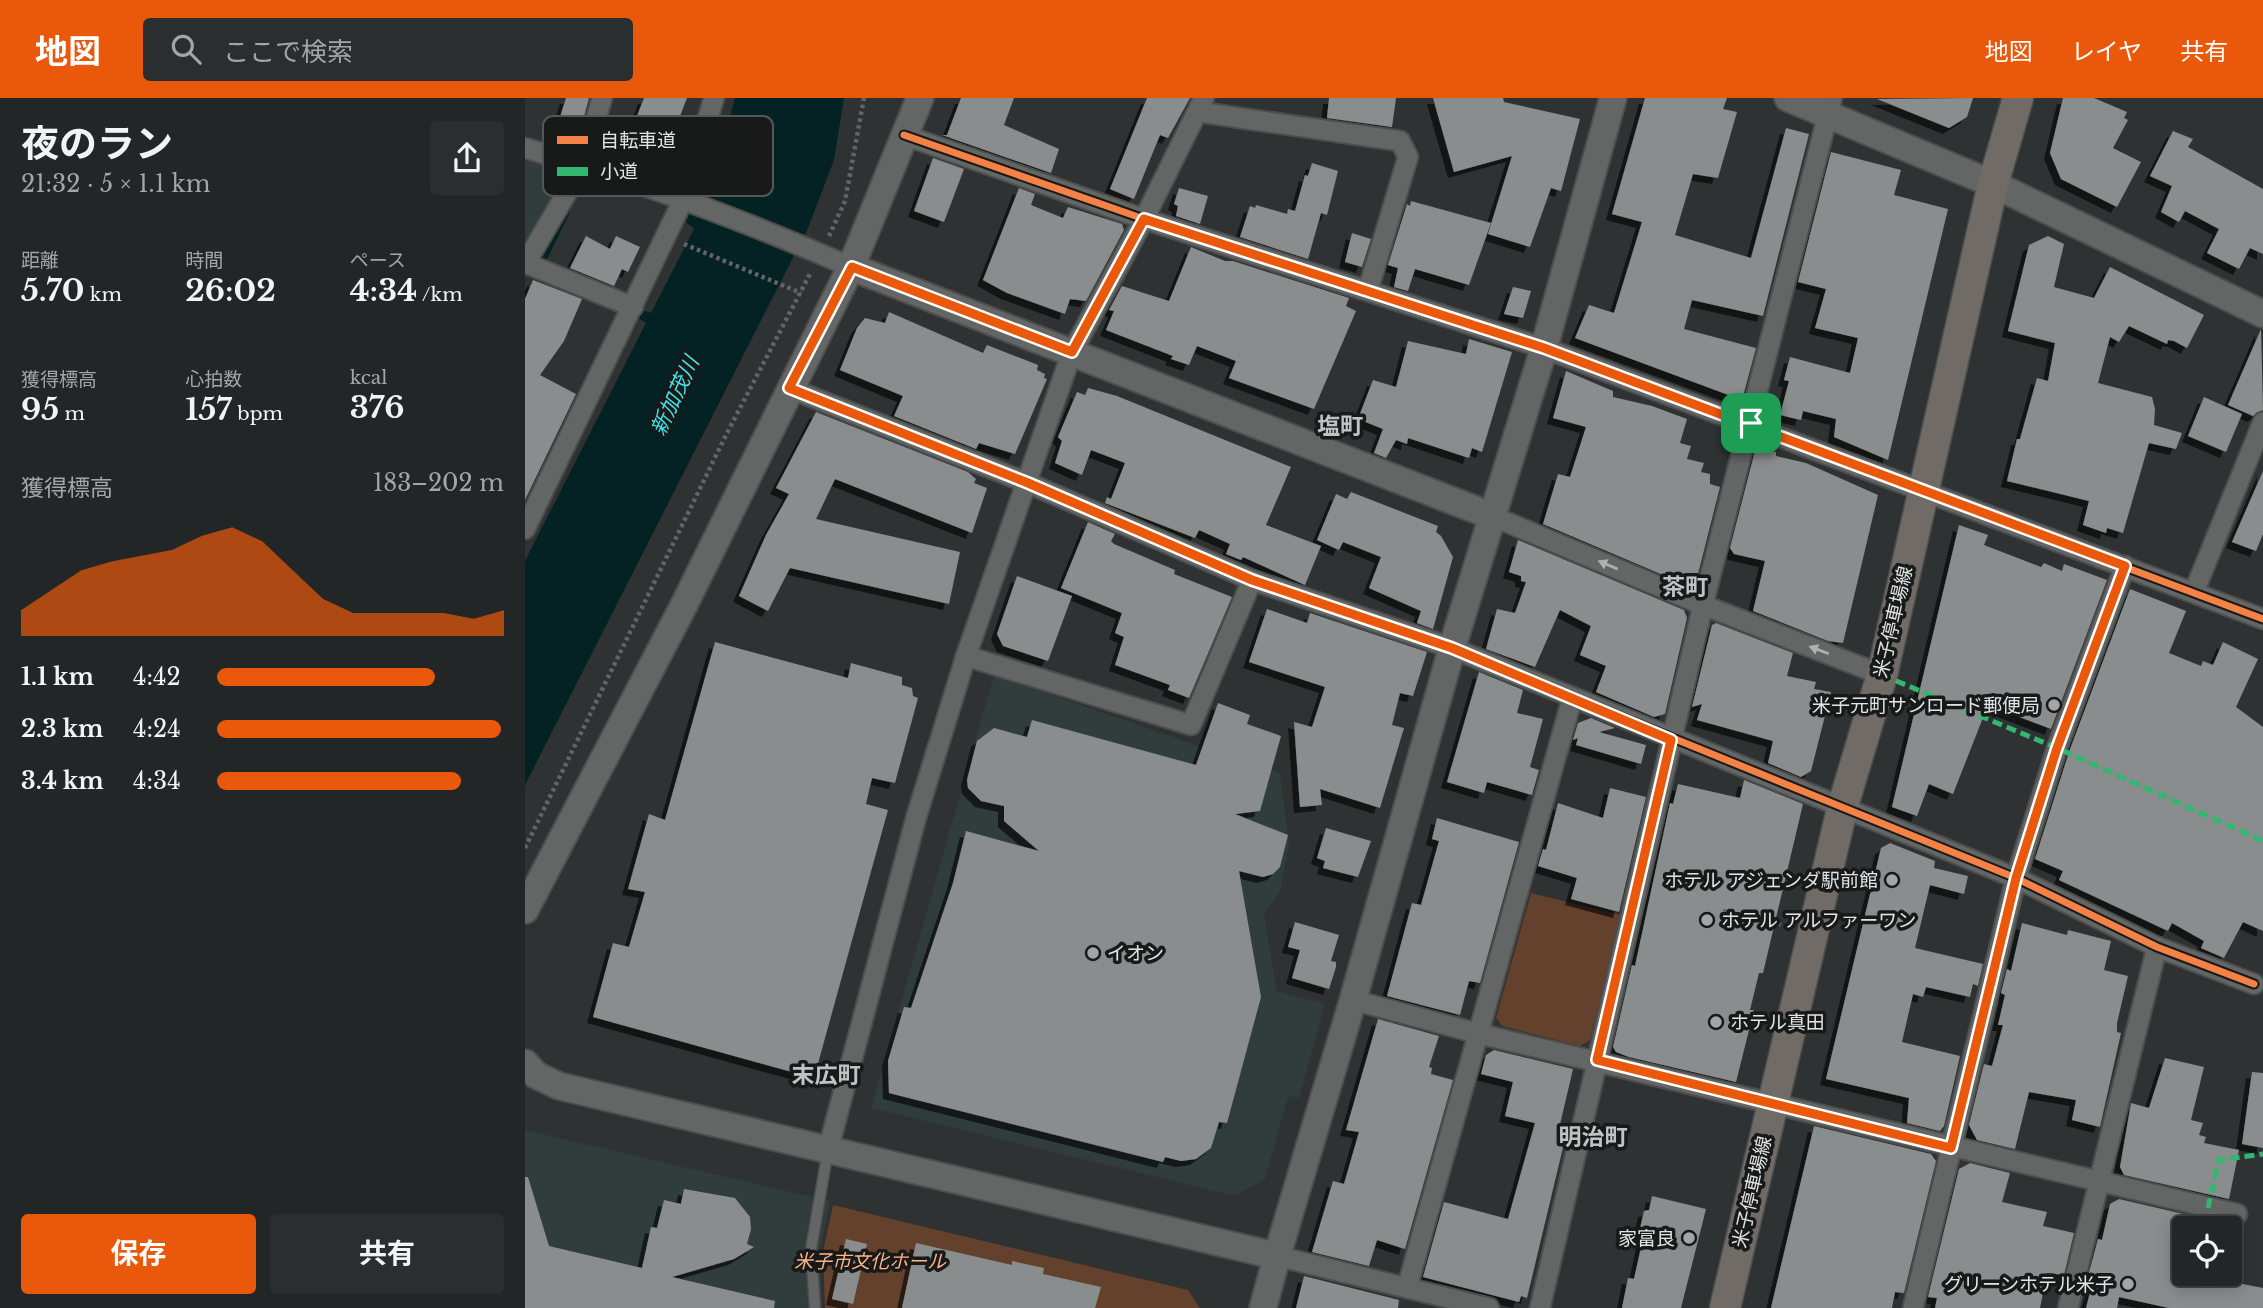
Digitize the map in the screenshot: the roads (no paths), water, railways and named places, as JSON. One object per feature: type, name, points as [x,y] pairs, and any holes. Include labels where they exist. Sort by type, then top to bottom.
[{"type":"main road","name":"米子停車場線","points":[[1725,1308],[1842,808],[1882,675],[1993,184],[2018,98]]},
{"type":"street","points":[[598,116],[603,98]]},
{"type":"street","points":[[708,116],[713,98]]},
{"type":"street","points":[[525,910],[684,605],[789,388],[852,267],[920,98]]},
{"type":"street","points":[[1263,1308],[1452,648],[1544,348],[1613,98]]},
{"type":"street","points":[[1789,98],[1829,106],[2263,313]]},
{"type":"street","points":[[828,1150],[916,818],[967,656],[1072,352],[1144,219],[1201,105],[1400,141],[1408,157],[1368,289]]},
{"type":"street","points":[[1540,1308],[1703,605],[1829,106]]},
{"type":"street","points":[[904,135],[1144,219],[1368,289],[1544,348],[1751,423],[2263,619]]},
{"type":"street","points":[[525,148],[543,153]]},
{"type":"street","points":[[565,196],[525,263],[633,307]]},
{"type":"street","points":[[672,196],[1492,516],[1703,605],[1882,675]]},
{"type":"street","points":[[525,528],[684,196]]},
{"type":"street","points":[[789,388],[1028,483],[1252,580],[1452,648],[1671,740],[2016,878],[2157,947],[2254,984]]},
{"type":"street","points":[[2194,592],[2263,422]]},
{"type":"street","points":[[1913,1308],[2016,878],[2057,748],[2125,566]]},
{"type":"street","points":[[967,656],[1191,725],[1252,580]]},
{"type":"street","points":[[1407,1288],[1572,699]]},
{"type":"street","points":[[2068,1308],[2157,947]]},
{"type":"street","points":[[1353,1000],[1480,1034],[2237,1214]]},
{"type":"street","points":[[525,1063],[536,1074],[559,1086],[1489,1308]]},
{"type":"lane","points":[[814,1308],[811,1249],[828,1150]]},
{"type":"water","name":"新加茂川","points":[[735,98],[844,98],[834,160],[808,228],[525,785],[525,561],[646,323],[638,318],[643,310],[651,313],[694,229],[686,222],[695,196],[773,196],[773,116],[730,116]]},
{"type":"waterway","points":[[541,264],[566,212]]},
{"type":"place","name":"米子元町サンロード郵便局","points":[[2054,705]]},
{"type":"place","name":"ホテル アジェンダ駅前館","points":[[1892,880]]},
{"type":"place","name":"ホテル アルファーワン","points":[[1707,920]]},
{"type":"place","name":"イオン","points":[[1093,953]]},
{"type":"place","name":"ホテル真田","points":[[1716,1022]]},
{"type":"place","name":"家富良","points":[[1689,1238]]},
{"type":"place","name":"グリーンホテル米子","points":[[2128,1284]]},
{"type":"district","name":"塩町","points":[[1340,426]]},
{"type":"district","name":"茶町","points":[[1685,587]]},
{"type":"district","name":"末広町","points":[[826,1075]]},
{"type":"district","name":"明治町","points":[[1593,1137]]},
{"type":"park label","name":"米子市文化ホール","points":[[870,1261]]}]
